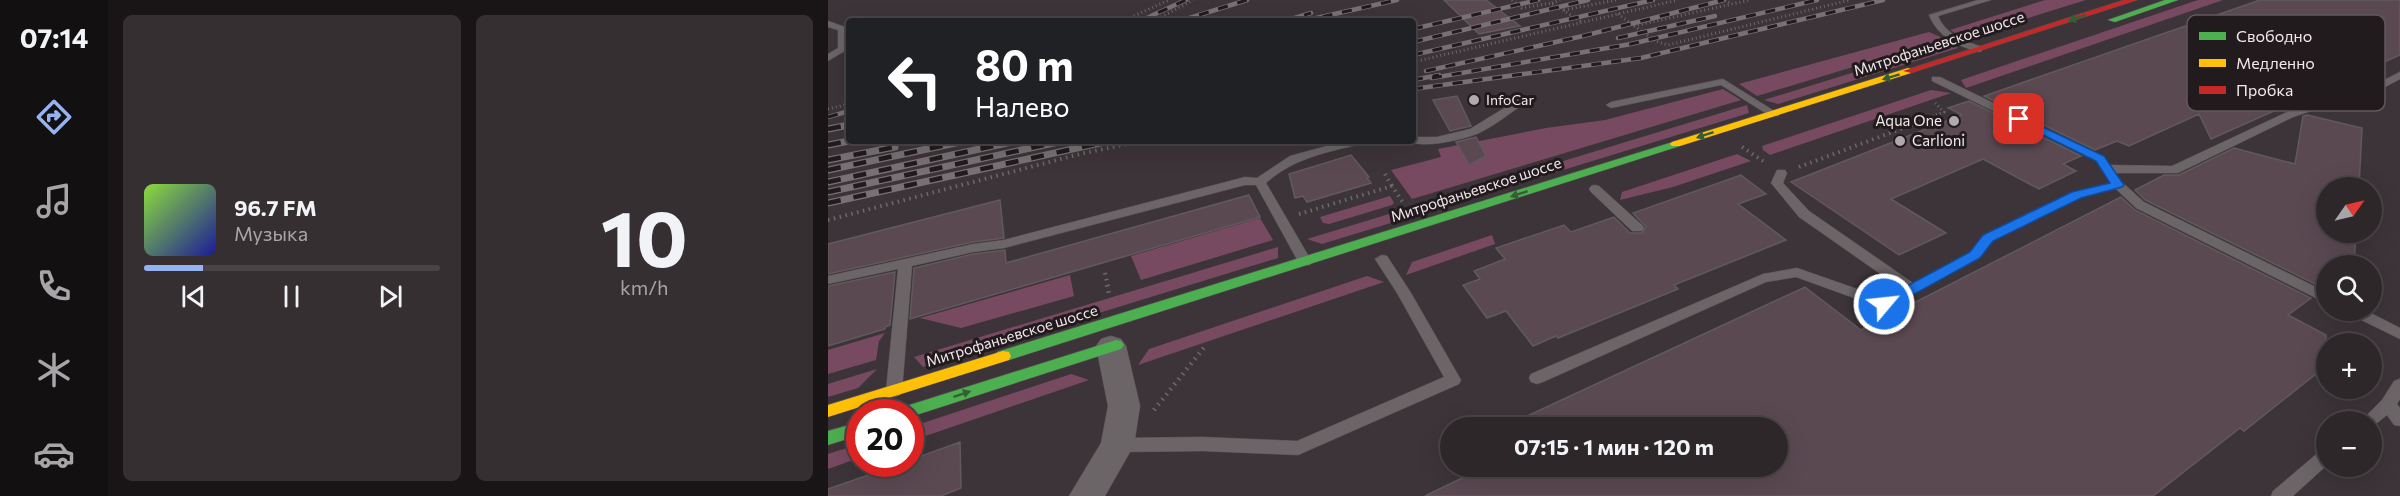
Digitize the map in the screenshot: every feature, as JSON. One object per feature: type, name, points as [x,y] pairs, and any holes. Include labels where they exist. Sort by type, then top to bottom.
[{"type":"main road","name":"Митрофаньевское шоссе","points":[[828,411],[1979,49],[2112,2],[2133,0]]},
{"type":"main road","points":[[2038,45],[2174,0]]},
{"type":"main road","points":[[1930,80],[1958,71]]},
{"type":"main road","points":[[924,406],[1123,343]]},
{"type":"main road","points":[[828,438],[846,432]]},
{"type":"street","points":[[1087,496],[1117,445],[1124,406],[1123,343]]},
{"type":"lane","points":[[1979,49],[1954,39],[1941,30],[1936,25],[1934,15],[1987,0]]},
{"type":"lane","points":[[828,24],[842,29],[843,49],[828,58]]},
{"type":"lane","points":[[2385,83],[2400,75]]},
{"type":"lane","points":[[1930,80],[2100,159],[2118,185],[2140,205],[2316,293]]},
{"type":"lane","points":[[1611,105],[1723,82],[1774,114]]},
{"type":"lane","points":[[1416,140],[1437,140],[1474,131],[1521,101]]},
{"type":"lane","points":[[2107,169],[2174,170],[2301,111]]},
{"type":"lane","points":[[828,280],[905,265],[973,248],[1004,244],[1245,181],[1260,182],[1272,170],[1288,161],[1313,151],[1347,144]]},
{"type":"lane","points":[[1781,174],[1777,183],[1804,214],[1912,289]]},
{"type":"lane","points":[[1260,182],[1305,262]]},
{"type":"lane","points":[[1537,378],[1763,278],[1797,272],[1884,304],[1975,255],[1988,238],[2076,195],[2118,185]]},
{"type":"lane","points":[[1595,189],[1637,228]]},
{"type":"lane","points":[[1117,445],[1203,444],[1298,448],[1453,380],[1382,259]]},
{"type":"lane","points":[[894,391],[905,265]]},
{"type":"lane","points":[[2374,321],[2400,334]]},
{"type":"lane","points":[[2380,411],[2388,404],[2400,385]]},
{"type":"lane","points":[[2388,404],[2400,420]]},
{"type":"lane","points":[[2280,496],[2316,465]]},
{"type":"path","points":[[1130,18],[1169,0]]},
{"type":"path","points":[[1160,18],[1194,0]]},
{"type":"path","points":[[1512,0],[1522,8],[1560,0]]},
{"type":"path","points":[[1563,10],[1616,0]]},
{"type":"path","points":[[1416,61],[1678,0]]},
{"type":"path","points":[[1725,0],[1733,4]]},
{"type":"path","points":[[1634,26],[1750,0]]},
{"type":"path","points":[[1618,14],[1655,41],[1668,45],[1850,0]]},
{"type":"path","points":[[1551,3],[1582,22]]},
{"type":"path","points":[[1736,143],[1781,174],[1944,112],[1935,103]]},
{"type":"path","points":[[828,109],[846,105]]},
{"type":"path","points":[[828,220],[1076,155],[1127,144]]},
{"type":"path","points":[[1385,174],[1405,206]]},
{"type":"path","points":[[1281,220],[1392,186]]},
{"type":"path","points":[[1105,273],[1109,294]]},
{"type":"path","points":[[1117,445],[1157,408],[1206,345]]},
{"type":"shaded area","points":[[2045,0],[2086,0],[1993,29],[1958,35],[1950,30]]},
{"type":"shaded area","points":[[2198,0],[2223,0],[1966,88],[1961,80]]},
{"type":"shaded area","points":[[1929,32],[1945,39],[1757,96],[1739,84]]},
{"type":"shaded area","points":[[1952,42],[1958,48],[1778,104],[1764,100]]},
{"type":"shaded area","points":[[1723,89],[1741,100],[1412,199],[1391,170],[1441,157],[1438,149],[1546,128],[1605,120]]},
{"type":"shaded area","points":[[1931,90],[1951,93],[1770,155],[1763,150],[1762,146]]},
{"type":"shaded area","points":[[1747,105],[1749,113],[1322,244],[1307,239]]},
{"type":"shaded area","points":[[1737,154],[1751,161],[1673,187],[1620,200],[1622,192]]},
{"type":"shaded area","points":[[1390,196],[1394,203],[1392,205],[1329,224],[1323,223],[1320,217]]},
{"type":"shaded area","points":[[1260,218],[1273,240],[1141,280],[1131,256]]},
{"type":"shaded area","points":[[1492,235],[1495,244],[1406,275],[1412,262]]},
{"type":"shaded area","points":[[1278,247],[1278,258],[923,367],[914,357]]},
{"type":"shaded area","points":[[1070,275],[1074,296],[961,328],[920,318]]},
{"type":"shaded area","points":[[1367,276],[1384,282],[1138,365],[1149,349]]},
{"type":"shaded area","points":[[885,333],[879,341],[876,360],[828,374],[828,350]]},
{"type":"shaded area","points":[[877,369],[858,388],[828,397],[828,384]]},
{"type":"shaded area","points":[[1071,374],[1089,380],[924,437],[924,423]]},
{"type":"shaded area","points":[[846,448],[846,463],[828,469],[828,454]]},
{"type":"building","points":[[1444,0],[1486,0],[1520,26],[1479,34]]},
{"type":"building","points":[[2260,0],[2400,0],[2400,55],[2385,62],[2385,15],[2217,15]]},
{"type":"building","points":[[2187,25],[2187,111],[2274,111],[2211,139],[2199,114],[2129,146],[2117,141],[2095,150],[1984,96]]},
{"type":"building","points":[[1457,96],[1471,126],[1450,131],[1433,100]]},
{"type":"building","points":[[1969,101],[2081,156],[2063,164],[2076,171],[2039,189],[1983,159],[1891,199],[1946,233],[1899,255],[1791,182],[1962,115],[1948,108]]},
{"type":"building","points":[[2303,116],[2362,128],[2360,177],[2316,177],[2316,243],[2355,243],[2355,255],[2316,255],[2316,285],[2145,200],[2135,190],[2164,175],[2179,175],[2234,148],[2295,164]]},
{"type":"building","points":[[1476,137],[1486,156],[1469,165],[1456,142]]},
{"type":"building","points":[[1351,155],[1369,177],[1367,178],[1371,183],[1307,202],[1303,196],[1295,198],[1289,174]]},
{"type":"building","points":[[1741,175],[1766,194],[1738,204],[1786,240],[1674,285],[1678,289],[1558,338],[1556,336],[1533,346],[1506,311],[1487,318],[1463,285],[1480,279],[1474,271],[1505,259],[1496,248],[1564,225],[1571,232],[1614,217],[1630,233],[1642,233],[1646,227],[1633,213]]},
{"type":"building","points":[[1249,195],[1260,217],[910,319],[914,268],[973,254],[1005,250],[1006,263]]},
{"type":"building","points":[[2121,197],[2135,210],[2311,298],[2288,315],[2322,333],[2316,333],[2316,374],[2244,431],[2240,428],[2153,496],[1425,496],[1464,477],[1788,477],[1788,417],[1527,416],[1805,287],[1861,330]]},
{"type":"building","points":[[1000,200],[1004,238],[973,242],[828,274],[828,244]]},
{"type":"building","points":[[895,272],[890,325],[885,329],[828,346],[828,286]]},
{"type":"building","points":[[960,442],[961,488],[941,496],[828,496],[828,489],[863,477],[924,477],[924,455]]},
{"type":"railway","points":[[1147,18],[1186,0]]},
{"type":"railway","points":[[1190,18],[1247,0]]},
{"type":"railway","points":[[1316,18],[1397,0]]},
{"type":"railway","points":[[1416,28],[1538,0]]},
{"type":"railway","points":[[1416,41],[1588,0]]},
{"type":"railway","points":[[1416,54],[1653,0]]},
{"type":"railway","points":[[1426,71],[1583,36],[1724,0]]},
{"type":"railway","points":[[1432,78],[1631,44],[1817,0]]},
{"type":"railway","points":[[1416,89],[1641,58],[1883,0]]},
{"type":"railway","points":[[1295,18],[1311,13]]},
{"type":"railway","points":[[1618,38],[1715,16]]},
{"type":"railway","points":[[1416,79],[1439,75]]},
{"type":"railway","points":[[828,117],[846,112]]},
{"type":"railway","points":[[828,129],[846,126]]},
{"type":"railway","points":[[828,145],[846,142]]},
{"type":"railway","points":[[828,170],[951,144]]},
{"type":"railway","points":[[828,182],[1002,144]]},
{"type":"railway","points":[[828,192],[1049,144]]},
{"type":"railway","points":[[828,203],[1095,144]]},
{"type":"railway","points":[[828,160],[895,147]]},
{"type":"traffic: fast","points":[[2112,20],[2174,0]]},
{"type":"traffic: fast","points":[[1003,356],[1676,144]]},
{"type":"traffic: fast","points":[[924,406],[1116,345]]},
{"type":"traffic: fast","points":[[828,438],[846,432]]},
{"type":"traffic: slow","points":[[1676,144],[1908,71]]},
{"type":"traffic: slow","points":[[828,411],[1003,356]]},
{"type":"traffic: jam","points":[[1908,71],[2133,0]]},
{"type":"place","name":"InfoCar","points":[[1474,100]]},
{"type":"place","name":"Aqua One","points":[[1954,121]]},
{"type":"place","name":"Carlioni","points":[[1900,141]]},
{"type":"route","points":[[1884,304],[1975,255],[1988,238],[2076,195],[2118,185],[2100,159],[2019,119]]}]
